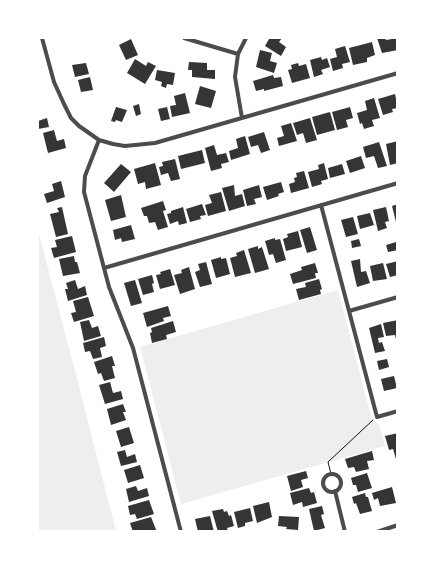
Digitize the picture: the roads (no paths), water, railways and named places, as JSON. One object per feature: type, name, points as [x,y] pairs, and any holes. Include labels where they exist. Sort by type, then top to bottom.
[{"type":"street","points":[[42,38],[54,82],[71,118],[79,126],[100,140],[113,144],[140,146],[171,139],[398,73]]},
{"type":"street","points":[[184,38],[238,54]]},
{"type":"street","points":[[242,118],[235,77],[238,54],[246,38]]},
{"type":"street","points":[[100,140],[84,183],[86,199],[113,298],[133,348],[181,532]]},
{"type":"street","points":[[104,268],[398,183]]},
{"type":"street","points":[[322,205],[377,417],[398,411]]},
{"type":"street","points":[[349,311],[398,297]]},
{"type":"street","points":[[331,474],[339,477],[341,482],[339,488],[334,491],[329,491],[323,485],[326,476],[331,474]]},
{"type":"street","points":[[334,491],[345,532]]},
{"type":"street","points":[[377,532],[398,525]]}]
